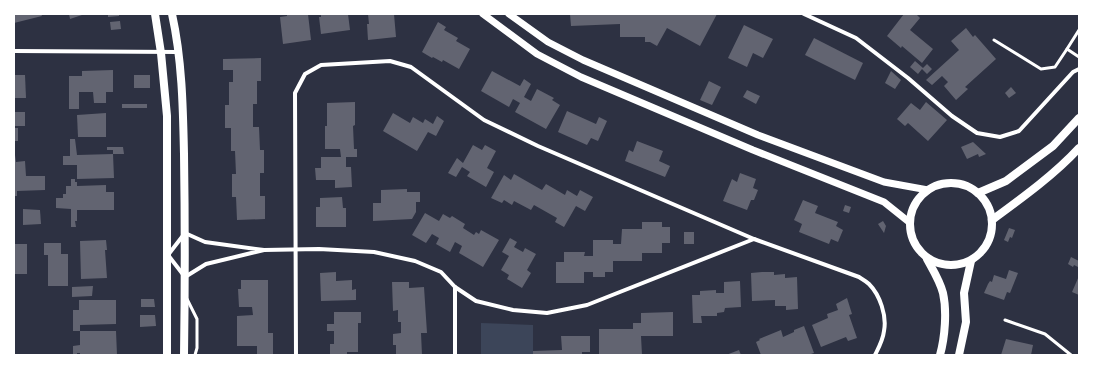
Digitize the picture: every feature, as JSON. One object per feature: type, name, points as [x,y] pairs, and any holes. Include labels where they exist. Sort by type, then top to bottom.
[{"type":"main road","points":[[155,14],[161,52],[167,116],[167,355]]},
{"type":"main road","points":[[172,14],[178,52],[183,113],[185,233],[184,355]]},
{"type":"main road","points":[[978,192],[1006,180],[1053,146],[1079,118]]},
{"type":"main road","points":[[992,220],[1018,201],[1064,163],[1079,148]]},
{"type":"main road","points":[[927,259],[941,265],[956,266],[971,261],[983,251],[991,236],[992,220],[988,205],[978,192],[967,185],[953,182],[940,184],[928,190],[918,198],[912,210],[909,222],[911,236],[917,249],[927,259],[938,277],[943,293],[945,328],[940,355]]},
{"type":"main road","points":[[959,355],[966,322],[964,293],[971,261]]},
{"type":"street","points":[[483,14],[537,54],[581,77],[746,147],[884,202],[909,222]]},
{"type":"street","points":[[509,14],[548,42],[583,60],[758,135],[884,182],[928,190]]},
{"type":"street","points":[[804,14],[856,38],[908,78],[952,116],[977,133],[1000,137],[1019,131],[1073,72],[1079,69]]},
{"type":"street","points":[[14,51],[178,52]]},
{"type":"street","points":[[296,355],[295,93],[305,74],[321,65],[390,61],[411,67],[484,120],[531,143],[754,239],[859,277],[869,284],[877,295],[884,317],[884,330],[876,355]]},
{"type":"street","points":[[264,250],[206,264],[185,277],[168,255],[185,233],[205,242],[264,250],[319,249],[374,252],[415,261],[441,272],[455,287],[476,301],[513,310],[547,313],[587,305],[754,239]]},
{"type":"street","points":[[455,287],[455,355]]},
{"type":"lane","points":[[994,40],[1041,69],[1055,67],[1079,30]]},
{"type":"lane","points":[[1067,49],[1079,57]]},
{"type":"lane","points":[[185,295],[197,319],[197,348],[195,355]]},
{"type":"lane","points":[[1005,320],[1045,334],[1071,355]]},
{"type":"shaded area","points":[[481,323],[533,325],[533,355],[481,355]]},
{"type":"building","points":[[14,14],[41,14],[42,16],[14,23]]},
{"type":"building","points":[[69,14],[85,14],[70,19]]},
{"type":"building","points":[[108,14],[119,14],[119,16],[108,17]]},
{"type":"building","points":[[287,14],[308,14],[311,40],[283,44],[280,17],[287,16]]},
{"type":"building","points":[[321,14],[348,14],[350,30],[321,34],[319,17],[321,17]]},
{"type":"building","points":[[368,14],[394,14],[396,37],[368,40]]},
{"type":"building","points":[[570,14],[717,14],[700,46],[667,28],[657,46],[650,42],[645,42],[645,37],[620,37],[620,24],[571,26]]},
{"type":"building","points":[[904,14],[916,14],[920,18],[910,30],[933,49],[922,63],[902,46],[901,48],[887,36]]},
{"type":"building","points":[[120,21],[121,29],[111,30],[110,22]]},
{"type":"building","points":[[438,22],[446,27],[444,30],[458,38],[456,41],[470,49],[459,69],[443,60],[442,62],[422,52]]},
{"type":"building","points":[[744,25],[773,39],[763,58],[753,53],[747,67],[728,58]]},
{"type":"building","points":[[966,28],[973,37],[975,35],[996,59],[965,87],[968,89],[956,100],[944,86],[948,82],[942,76],[932,85],[926,80],[959,50],[951,41]]},
{"type":"building","points":[[814,38],[863,63],[855,80],[805,55]]},
{"type":"building","points":[[261,58],[261,81],[257,81],[257,104],[253,104],[253,127],[259,127],[260,150],[264,150],[264,173],[260,173],[260,196],[265,196],[265,219],[237,220],[236,197],[232,197],[232,174],[236,174],[235,151],[231,151],[231,128],[225,128],[225,105],[229,105],[229,82],[233,82],[233,70],[223,70],[223,59]]},
{"type":"building","points":[[915,61],[923,68],[927,64],[932,69],[927,74],[922,69],[918,74],[910,67]]},
{"type":"building","points":[[113,70],[113,92],[106,92],[106,103],[94,103],[93,92],[79,92],[79,109],[69,109],[69,76],[82,76],[82,71]]},
{"type":"building","points":[[492,71],[520,86],[524,79],[531,84],[524,97],[531,101],[537,89],[554,98],[552,100],[560,105],[546,129],[515,112],[520,103],[513,99],[509,107],[481,91]]},
{"type":"building","points":[[891,71],[901,80],[895,89],[885,83]]},
{"type":"building","points":[[14,75],[25,75],[26,98],[14,98]]},
{"type":"building","points":[[134,75],[150,75],[150,88],[134,88]]},
{"type":"building","points":[[709,81],[721,87],[712,105],[700,100]]},
{"type":"building","points":[[1011,87],[1016,93],[1009,98],[1005,93]]},
{"type":"building","points":[[747,90],[760,96],[756,104],[743,97]]},
{"type":"building","points":[[355,102],[355,125],[353,126],[354,149],[357,149],[357,157],[346,157],[346,167],[351,167],[352,187],[335,188],[335,180],[316,180],[315,168],[321,168],[321,157],[341,157],[340,149],[325,149],[327,103]]},
{"type":"building","points":[[926,102],[947,120],[928,141],[908,123],[905,126],[897,119],[911,103],[920,110]]},
{"type":"building","points":[[122,104],[147,104],[147,108],[122,108]]},
{"type":"building","points":[[567,111],[596,124],[599,117],[607,121],[598,141],[591,138],[587,145],[558,132]]},
{"type":"building","points":[[14,112],[25,112],[25,126],[14,126]]},
{"type":"building","points":[[106,113],[106,137],[78,137],[77,115]]},
{"type":"building","points":[[393,113],[410,123],[413,117],[423,123],[425,119],[433,124],[437,116],[444,121],[436,136],[428,132],[417,151],[383,131]]},
{"type":"building","points":[[14,128],[18,128],[18,141],[14,141]]},
{"type":"building","points":[[70,139],[75,139],[77,155],[113,154],[114,178],[77,179],[77,165],[63,165],[63,156],[70,156]]},
{"type":"building","points":[[637,141],[663,151],[659,161],[670,166],[665,177],[625,161],[629,150],[633,152]]},
{"type":"building","points":[[973,142],[986,154],[979,157],[978,154],[967,159],[961,147]]},
{"type":"building","points":[[473,145],[482,150],[485,145],[496,151],[487,168],[494,172],[486,187],[467,176],[470,172],[462,167],[456,177],[448,173],[457,158],[463,163]]},
{"type":"building","points":[[107,147],[123,147],[124,154],[113,154],[113,150],[107,150]]},
{"type":"building","points":[[14,155],[16,162],[25,161],[26,176],[45,176],[45,190],[17,191],[17,196],[14,196]]},
{"type":"building","points":[[740,173],[756,179],[753,188],[758,190],[754,200],[751,200],[747,210],[723,201],[732,179],[737,182]]},
{"type":"building","points":[[514,174],[542,190],[546,184],[565,195],[567,190],[577,196],[580,190],[593,197],[585,211],[576,206],[564,227],[555,222],[557,218],[534,205],[531,210],[514,201],[512,205],[504,200],[502,203],[491,198],[504,175],[511,180]]},
{"type":"building","points":[[71,179],[75,179],[77,186],[106,185],[106,192],[114,192],[114,210],[77,210],[77,221],[75,221],[76,227],[71,227],[71,209],[56,208],[56,198],[63,198],[63,194],[66,194],[66,186],[71,186]]},
{"type":"building","points":[[407,189],[407,192],[420,192],[420,202],[416,202],[416,212],[412,219],[373,221],[373,203],[381,203],[381,190]]},
{"type":"building","points":[[342,197],[343,208],[346,208],[346,227],[316,227],[316,207],[320,207],[320,198]]},
{"type":"building","points":[[803,200],[818,206],[815,213],[838,222],[836,226],[843,230],[838,242],[831,239],[829,244],[799,232],[802,224],[794,220]]},
{"type":"building","points":[[845,205],[851,207],[849,213],[843,211]]},
{"type":"building","points":[[23,209],[40,210],[41,224],[23,225]]},
{"type":"building","points":[[425,213],[439,221],[443,214],[450,218],[452,216],[465,224],[463,228],[474,235],[476,232],[479,234],[481,230],[499,240],[483,267],[459,253],[462,246],[455,242],[450,252],[436,244],[439,238],[432,234],[426,243],[412,235]]},
{"type":"building","points":[[883,221],[886,226],[884,233],[878,224]]},
{"type":"building","points":[[642,222],[662,222],[662,227],[670,227],[670,243],[662,243],[662,253],[642,253],[642,261],[613,261],[613,272],[605,272],[605,277],[593,277],[593,272],[584,272],[584,283],[556,283],[556,262],[564,262],[564,252],[585,252],[584,256],[593,256],[593,240],[613,240],[613,244],[621,244],[622,229],[642,229]]},
{"type":"building","points":[[1009,228],[1015,230],[1012,238],[1010,237],[1008,242],[1004,240]]},
{"type":"building","points":[[684,232],[694,232],[694,244],[684,244]]},
{"type":"building","points":[[510,238],[517,242],[514,247],[523,252],[525,248],[536,254],[527,270],[531,273],[522,288],[507,279],[509,275],[501,270],[509,256],[502,252]]},
{"type":"building","points":[[106,240],[107,250],[105,250],[107,278],[81,279],[80,241]]},
{"type":"building","points":[[44,243],[61,243],[61,254],[68,254],[68,286],[48,286],[48,255],[44,255]]},
{"type":"building","points":[[14,244],[27,244],[27,274],[14,274]]},
{"type":"building","points":[[1071,257],[1079,261],[1078,267],[1074,265],[1073,267],[1068,264]]},
{"type":"building","points":[[1009,270],[1018,273],[1010,293],[1007,292],[1004,300],[984,293],[990,281],[992,282],[994,275],[1006,279]]},
{"type":"building","points":[[336,272],[336,281],[352,280],[352,290],[356,289],[356,300],[321,301],[320,273]]},
{"type":"building","points":[[774,272],[774,275],[785,274],[785,278],[797,277],[798,309],[786,310],[786,306],[775,306],[775,300],[752,301],[751,273]]},
{"type":"building","points":[[1079,276],[1079,295],[1072,292]]},
{"type":"building","points":[[241,280],[268,280],[268,333],[273,333],[273,354],[257,354],[257,346],[237,346],[237,316],[253,315],[252,307],[239,307],[238,289],[241,289]]},
{"type":"building","points":[[740,281],[741,307],[725,308],[724,312],[717,313],[717,316],[701,316],[702,323],[693,323],[692,295],[700,295],[700,291],[716,290],[716,293],[724,293],[724,282]]},
{"type":"building","points":[[392,282],[409,282],[409,288],[424,287],[427,333],[421,333],[422,355],[396,355],[396,345],[393,345],[393,334],[401,333],[401,322],[398,322],[398,310],[393,311]]},
{"type":"building","points":[[93,286],[92,296],[72,297],[72,287]]},
{"type":"building","points":[[847,298],[852,314],[849,315],[857,338],[848,341],[846,337],[821,347],[812,325],[828,318],[827,314],[838,310],[836,304]]},
{"type":"building","points":[[141,299],[154,299],[155,307],[141,307]]},
{"type":"building","points":[[79,300],[116,300],[116,324],[80,325],[80,331],[73,331],[73,310],[79,310]]},
{"type":"building","points":[[334,312],[361,312],[361,323],[358,323],[358,352],[347,352],[347,355],[330,355],[330,344],[334,344],[334,331],[327,331],[327,324],[334,324]]},
{"type":"building","points":[[673,312],[673,336],[641,336],[642,355],[599,355],[599,329],[633,329],[633,323],[641,323],[641,313]]},
{"type":"building","points":[[140,315],[155,315],[156,326],[140,327]]},
{"type":"building","points":[[804,326],[814,353],[808,355],[761,355],[756,342],[760,340],[759,339],[781,330],[783,337]]},
{"type":"building","points":[[80,331],[116,331],[117,355],[80,355],[80,353],[77,353],[77,355],[73,355],[73,346],[80,345]]},
{"type":"building","points":[[561,336],[590,336],[590,352],[582,352],[582,355],[533,355],[533,351],[562,350]]},
{"type":"building","points":[[1006,339],[1033,345],[1031,355],[1001,355]]},
{"type":"building","points":[[739,350],[741,355],[726,355]]}]
